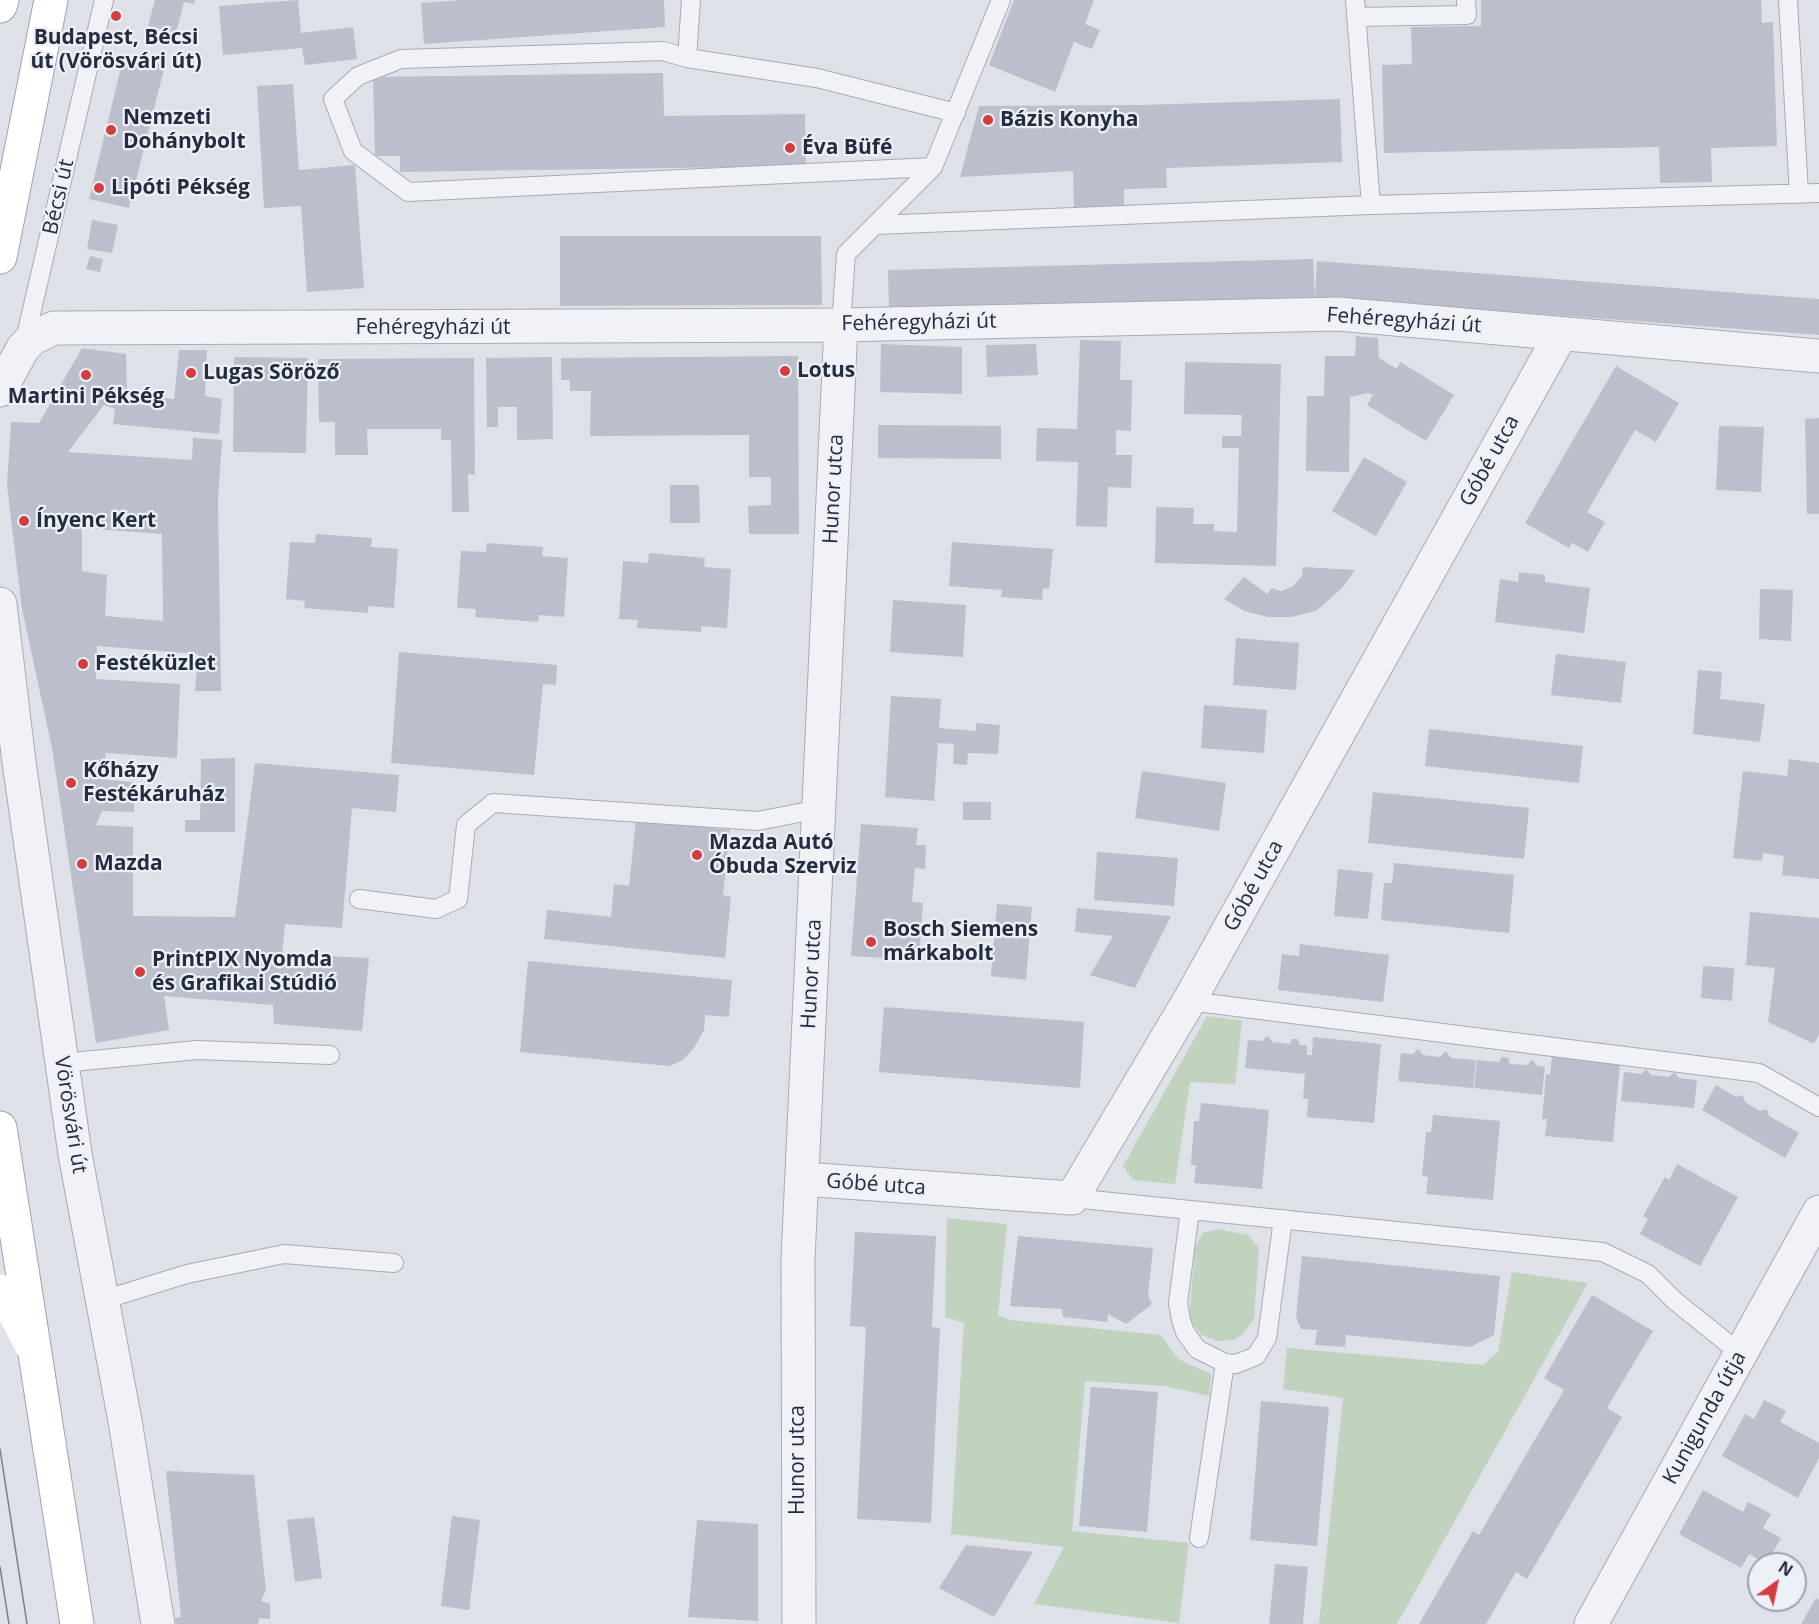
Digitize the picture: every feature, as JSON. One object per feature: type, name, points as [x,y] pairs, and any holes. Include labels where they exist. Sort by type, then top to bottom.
[{"type":"main road","points":[[0,6],[2,0]]},
{"type":"main road","points":[[0,257],[51,0]]},
{"type":"main road","points":[[0,1128],[32,1347],[77,1624]]},
{"type":"main road","points":[[0,1291],[12,1308],[32,1347]]},
{"type":"street","name":"Fehéregyházi út","points":[[23,348],[33,338],[54,328],[841,325],[1338,314],[1819,356]]},
{"type":"street","name":"Hunor utca","points":[[799,1624],[798,1259],[841,325]]},
{"type":"street","name":"Góbé utca","points":[[803,1179],[1072,1198],[1189,1001],[1561,334]]},
{"type":"street","name":"Bécsi út","points":[[0,390],[23,348]]},
{"type":"street","name":"Vörösvári út","points":[[0,604],[19,762],[75,1154],[103,1300],[158,1624]]},
{"type":"street","name":"Kunigunda útja","points":[[1590,1624],[1819,1212]]},
{"type":"lane","name":"Bécsi út","points":[[23,348],[104,0]]},
{"type":"lane","points":[[687,58],[691,0]]},
{"type":"lane","points":[[841,325],[846,254],[933,167],[1001,0]]},
{"type":"lane","points":[[1371,206],[1355,8],[1467,15],[1466,0]]},
{"type":"lane","points":[[1788,0],[1799,194]]},
{"type":"lane","points":[[933,167],[408,192],[353,151],[333,99],[358,76],[401,59],[663,51],[687,58],[817,78],[956,112]]},
{"type":"lane","points":[[876,225],[1371,206],[1819,193]]},
{"type":"lane","points":[[359,899],[436,909],[458,899],[466,825],[493,803],[758,821],[819,809]]},
{"type":"lane","points":[[1189,1001],[1759,1074],[1819,1107]]},
{"type":"lane","points":[[62,1064],[197,1050],[330,1055]]},
{"type":"lane","points":[[1072,1198],[1604,1252],[1648,1274],[1675,1301],[1741,1354]]},
{"type":"lane","points":[[1190,1210],[1178,1303],[1181,1320],[1185,1332],[1197,1349],[1225,1363],[1236,1364],[1256,1356],[1268,1338],[1283,1219]]},
{"type":"lane","points":[[103,1300],[187,1274],[284,1254],[394,1263]]},
{"type":"lane","points":[[1199,1538],[1225,1363]]},
{"type":"green space","points":[[1207,1016],[1242,1021],[1235,1084],[1190,1082],[1175,1184],[1133,1180],[1123,1166]]},
{"type":"green space","points":[[947,1218],[1007,1224],[998,1315],[1010,1320],[1161,1335],[1178,1359],[1211,1374],[1209,1396],[1165,1386],[1085,1381],[1072,1531],[1189,1543],[1179,1623],[1034,1604],[1064,1547],[951,1534],[964,1323],[945,1317]]},
{"type":"green space","points":[[1218,1229],[1248,1235],[1259,1248],[1254,1319],[1242,1335],[1234,1340],[1218,1341],[1201,1335],[1189,1319],[1195,1247],[1203,1233]]},
{"type":"green space","points":[[1512,1272],[1588,1283],[1397,1624],[1319,1624],[1343,1398],[1283,1389],[1287,1348],[1483,1365],[1498,1352]]},
{"type":"building","points":[[155,0],[195,0],[194,4],[184,2],[176,33],[148,26]]},
{"type":"building","points":[[298,0],[301,33],[353,27],[357,59],[305,65],[302,48],[223,55],[219,6]]},
{"type":"building","points":[[463,0],[664,0],[665,27],[424,44],[421,3]]},
{"type":"building","points":[[1014,0],[1094,0],[1085,24],[1100,30],[1092,49],[1074,42],[1055,92],[989,65]]},
{"type":"building","points":[[1481,0],[1761,0],[1762,23],[1773,22],[1777,146],[1711,148],[1712,182],[1660,183],[1659,147],[1384,153],[1382,65],[1412,64],[1411,27],[1481,26]]},
{"type":"building","points":[[124,55],[165,65],[129,208],[89,199]]},
{"type":"building","points":[[663,73],[664,116],[805,114],[806,166],[400,172],[400,156],[375,156],[373,77]]},
{"type":"building","points":[[293,84],[299,170],[355,165],[364,288],[307,292],[301,206],[264,208],[257,86]]},
{"type":"building","points":[[1340,99],[1342,162],[1166,168],[1167,188],[1124,189],[1124,209],[1074,210],[1073,171],[960,177],[979,106],[1140,105]]},
{"type":"building","points":[[92,220],[118,225],[112,253],[87,249]]},
{"type":"building","points":[[560,236],[821,236],[822,305],[560,306]]},
{"type":"building","points":[[90,256],[103,259],[100,272],[86,269]]},
{"type":"building","points":[[1313,259],[1315,297],[1132,305],[889,309],[888,270]]},
{"type":"building","points":[[1317,261],[1819,299],[1819,335],[1315,297]]},
{"type":"building","points":[[1356,336],[1378,338],[1379,358],[1397,369],[1400,362],[1454,395],[1426,441],[1367,405],[1373,395],[1368,393],[1350,397],[1349,472],[1306,471],[1307,396],[1324,396],[1325,356],[1355,356]]},
{"type":"building","points":[[1080,340],[1121,341],[1120,380],[1132,380],[1131,431],[1116,430],[1116,455],[1132,455],[1131,488],[1108,487],[1107,527],[1076,526],[1078,462],[1036,461],[1037,428],[1077,429]]},
{"type":"building","points":[[881,344],[962,347],[962,394],[880,392]]},
{"type":"building","points":[[1036,344],[1038,375],[987,377],[986,345]]},
{"type":"building","points":[[82,348],[126,354],[127,397],[120,397],[116,402],[162,407],[163,398],[174,399],[179,350],[207,350],[205,396],[222,399],[219,434],[113,424],[115,409],[104,405],[68,452],[192,460],[193,438],[222,440],[218,500],[221,691],[195,691],[198,654],[97,646],[96,679],[180,684],[177,758],[105,753],[107,780],[134,782],[134,812],[102,811],[96,825],[133,827],[133,916],[235,917],[255,763],[399,775],[396,812],[352,808],[342,928],[285,924],[282,954],[369,958],[362,1031],[274,1024],[273,1005],[164,996],[169,1030],[96,1043],[52,748],[22,609],[7,486],[11,422],[39,423]],"holes":[[[82,528],[162,534],[163,621],[105,616],[107,575],[82,571]]]},
{"type":"building","points":[[798,356],[799,534],[749,534],[748,506],[771,505],[771,477],[749,477],[749,435],[590,436],[591,391],[570,391],[570,380],[561,380],[561,358]]},
{"type":"building","points":[[234,357],[308,358],[306,453],[233,452]]},
{"type":"building","points":[[552,357],[553,439],[517,440],[517,407],[498,407],[498,427],[487,427],[486,358]]},
{"type":"building","points":[[474,358],[475,475],[468,474],[469,512],[452,512],[451,440],[441,440],[441,429],[367,429],[368,455],[335,455],[335,422],[319,422],[318,359]]},
{"type":"building","points":[[1185,362],[1281,364],[1276,566],[1155,563],[1156,507],[1194,508],[1193,524],[1214,524],[1214,531],[1237,532],[1239,448],[1222,448],[1222,436],[1241,436],[1242,415],[1184,414]]},
{"type":"building","points":[[1616,366],[1679,403],[1656,442],[1635,430],[1587,512],[1605,522],[1588,552],[1572,543],[1569,548],[1525,523]]},
{"type":"building","points":[[1819,418],[1819,514],[1807,514],[1805,419]]},
{"type":"building","points":[[878,425],[1001,426],[1001,459],[878,458]]},
{"type":"building","points":[[1719,426],[1764,427],[1761,492],[1716,490]]},
{"type":"building","points":[[1364,457],[1407,482],[1376,536],[1332,511]]},
{"type":"building","points":[[670,485],[699,485],[700,523],[670,523]]},
{"type":"building","points":[[316,534],[372,538],[371,547],[398,549],[394,608],[368,606],[368,613],[304,608],[305,601],[286,599],[290,542],[315,543]]},
{"type":"building","points":[[952,542],[1053,549],[1049,589],[1043,588],[1042,600],[1001,597],[1002,590],[949,586]]},
{"type":"building","points":[[487,543],[543,547],[542,556],[568,558],[564,617],[539,615],[538,622],[475,617],[476,609],[457,608],[461,551],[486,552]]},
{"type":"building","points":[[649,553],[705,558],[704,567],[731,569],[727,628],[701,626],[701,632],[637,628],[638,620],[619,619],[623,561],[648,563]]},
{"type":"building","points":[[1303,567],[1355,570],[1342,588],[1316,611],[1291,617],[1268,617],[1244,611],[1224,599],[1244,577],[1267,594],[1272,588],[1281,591],[1292,587],[1302,576]]},
{"type":"building","points":[[1519,572],[1545,575],[1545,582],[1590,588],[1584,633],[1495,622],[1500,579],[1518,582]]},
{"type":"building","points":[[1760,589],[1793,590],[1791,641],[1759,639]]},
{"type":"building","points":[[893,600],[966,605],[963,657],[890,652]]},
{"type":"building","points":[[1236,638],[1299,643],[1296,690],[1233,685]]},
{"type":"building","points":[[399,652],[557,665],[556,685],[543,684],[534,775],[391,763]]},
{"type":"building","points":[[1556,654],[1626,662],[1621,703],[1551,695]]},
{"type":"building","points":[[1698,670],[1722,672],[1720,699],[1765,704],[1760,742],[1693,734]]},
{"type":"building","points":[[891,696],[941,699],[939,728],[976,731],[976,723],[1000,725],[998,754],[968,753],[967,765],[953,764],[954,744],[938,743],[934,801],[885,797]]},
{"type":"building","points":[[1204,705],[1267,710],[1264,753],[1201,748]]},
{"type":"building","points":[[1429,729],[1583,746],[1579,783],[1425,766]]},
{"type":"building","points":[[235,758],[235,832],[185,832],[185,820],[200,820],[201,759]]},
{"type":"building","points":[[1789,759],[1819,763],[1819,879],[1782,875],[1784,856],[1763,853],[1762,861],[1733,858],[1743,771],[1787,776]]},
{"type":"building","points":[[1142,771],[1226,783],[1219,831],[1135,818]]},
{"type":"building","points":[[1373,792],[1529,808],[1524,859],[1368,843]]},
{"type":"building","points":[[963,802],[991,802],[991,820],[963,820]]},
{"type":"building","points":[[636,820],[730,830],[723,895],[731,897],[725,958],[544,939],[547,910],[611,917],[614,884],[629,886]]},
{"type":"building","points":[[861,824],[918,828],[916,845],[926,845],[925,869],[915,868],[912,902],[923,903],[919,960],[851,956]]},
{"type":"building","points":[[1097,852],[1178,858],[1174,906],[1094,900]]},
{"type":"building","points":[[1394,863],[1514,875],[1509,933],[1381,920],[1384,883],[1392,883]]},
{"type":"building","points":[[1338,869],[1373,873],[1368,919],[1334,916]]},
{"type":"building","points":[[997,904],[1032,907],[1026,980],[991,976]]},
{"type":"building","points":[[1077,908],[1171,916],[1135,988],[1090,975],[1113,936],[1075,932]]},
{"type":"building","points":[[1750,912],[1819,918],[1819,1034],[1814,1044],[1768,1022],[1775,968],[1746,965]]},
{"type":"building","points":[[1300,944],[1389,955],[1383,1002],[1278,990],[1282,954],[1299,956]]},
{"type":"building","points":[[528,961],[732,980],[729,1017],[705,1015],[704,1030],[694,1048],[683,1060],[670,1066],[520,1052]]},
{"type":"building","points":[[1703,966],[1734,968],[1732,1001],[1701,998]]},
{"type":"building","points":[[884,1007],[1084,1022],[1080,1088],[879,1072]]},
{"type":"building","points":[[1268,1036],[1272,1042],[1290,1044],[1292,1039],[1298,1039],[1300,1045],[1307,1045],[1307,1055],[1312,1055],[1313,1037],[1381,1044],[1374,1123],[1307,1117],[1308,1099],[1303,1099],[1305,1074],[1245,1068],[1248,1040],[1262,1041]]},
{"type":"building","points":[[1418,1049],[1423,1055],[1440,1057],[1446,1051],[1451,1058],[1476,1060],[1473,1088],[1398,1081],[1401,1053],[1413,1054]]},
{"type":"building","points":[[1502,1057],[1508,1058],[1510,1064],[1527,1065],[1532,1060],[1537,1066],[1545,1067],[1542,1095],[1474,1088],[1477,1060],[1499,1062]]},
{"type":"building","points":[[1552,1057],[1620,1063],[1613,1142],[1545,1136],[1547,1119],[1542,1119],[1546,1074],[1550,1075]]},
{"type":"building","points":[[1646,1069],[1651,1075],[1669,1077],[1674,1072],[1679,1078],[1697,1080],[1694,1108],[1621,1101],[1624,1072],[1641,1074]]},
{"type":"building","points":[[1716,1085],[1736,1097],[1743,1095],[1745,1102],[1760,1111],[1767,1109],[1769,1116],[1799,1133],[1785,1158],[1702,1110]]},
{"type":"building","points":[[1201,1103],[1269,1110],[1262,1189],[1194,1183],[1196,1165],[1191,1165],[1194,1121],[1199,1121]]},
{"type":"building","points":[[1433,1115],[1500,1121],[1493,1200],[1426,1194],[1428,1177],[1422,1176],[1426,1132],[1431,1132]]},
{"type":"building","points":[[1677,1164],[1738,1197],[1700,1266],[1640,1234],[1648,1219],[1643,1216],[1665,1177],[1669,1180]]},
{"type":"building","points":[[855,1232],[936,1236],[932,1327],[940,1328],[931,1523],[857,1519],[866,1327],[850,1326]]},
{"type":"building","points":[[1018,1236],[1153,1248],[1148,1295],[1152,1304],[1126,1324],[1108,1314],[1107,1322],[1063,1317],[1062,1309],[1010,1306]]},
{"type":"building","points":[[1302,1256],[1500,1276],[1494,1335],[1470,1347],[1346,1335],[1345,1347],[1315,1345],[1317,1330],[1301,1329],[1296,1317]]},
{"type":"building","points":[[1592,1295],[1653,1331],[1607,1408],[1622,1417],[1527,1579],[1516,1572],[1486,1624],[1419,1624],[1473,1531],[1479,1535],[1564,1390],[1544,1378]]},
{"type":"building","points":[[1091,1387],[1158,1392],[1147,1532],[1079,1526]]},
{"type":"building","points":[[1764,1400],[1786,1411],[1780,1422],[1819,1443],[1819,1458],[1798,1498],[1722,1456],[1745,1414],[1754,1419]]},
{"type":"building","points":[[1261,1401],[1329,1407],[1317,1546],[1250,1540]]},
{"type":"building","points":[[166,1471],[254,1475],[266,1590],[261,1601],[270,1604],[270,1619],[259,1618],[258,1624],[176,1624],[175,1618],[181,1617]]},
{"type":"building","points":[[1703,1490],[1743,1512],[1748,1502],[1771,1514],[1763,1528],[1781,1538],[1773,1552],[1747,1552],[1747,1558],[1741,1568],[1679,1534]]},
{"type":"building","points":[[452,1516],[480,1520],[469,1610],[441,1606]]},
{"type":"building","points":[[314,1517],[322,1578],[295,1582],[287,1520]]},
{"type":"building","points":[[697,1520],[758,1524],[758,1621],[688,1617]]},
{"type":"building","points":[[966,1545],[1033,1552],[994,1617],[939,1588]]},
{"type":"building","points":[[1275,1564],[1308,1567],[1303,1624],[1269,1624]]},
{"type":"building","points":[[1816,1598],[1819,1600],[1819,1624],[1801,1624]]},
{"type":"tram line","points":[[0,1449],[27,1624]]},
{"type":"tram line","points":[[0,1567],[9,1624]]},
{"type":"place","name":"Budapest, Bécsi út (Vörösvári út)","points":[[116,16]]},
{"type":"place","name":"Bázis Konyha","points":[[988,120]]},
{"type":"place","name":"Nemzeti Dohánybolt","points":[[111,130]]},
{"type":"place","name":"Éva Büfé","points":[[790,148]]},
{"type":"place","name":"Lipóti Pékség","points":[[99,188]]},
{"type":"place","name":"Lotus","points":[[785,371]]},
{"type":"place","name":"Lugas Söröző","points":[[191,373]]},
{"type":"place","name":"Martini Pékség","points":[[86,375]]},
{"type":"place","name":"Ínyenc Kert","points":[[24,521]]},
{"type":"place","name":"Festéküzlet","points":[[83,664]]},
{"type":"place","name":"Kőházy Festékáruház","points":[[71,783]]},
{"type":"place","name":"Mazda Autó Óbuda Szerviz","points":[[697,855]]},
{"type":"place","name":"Mazda","points":[[82,864]]},
{"type":"place","name":"Bosch Siemens márkabolt","points":[[871,942]]},
{"type":"place","name":"PrintPIX Nyomda és Grafikai Stúdió","points":[[140,972]]}]
